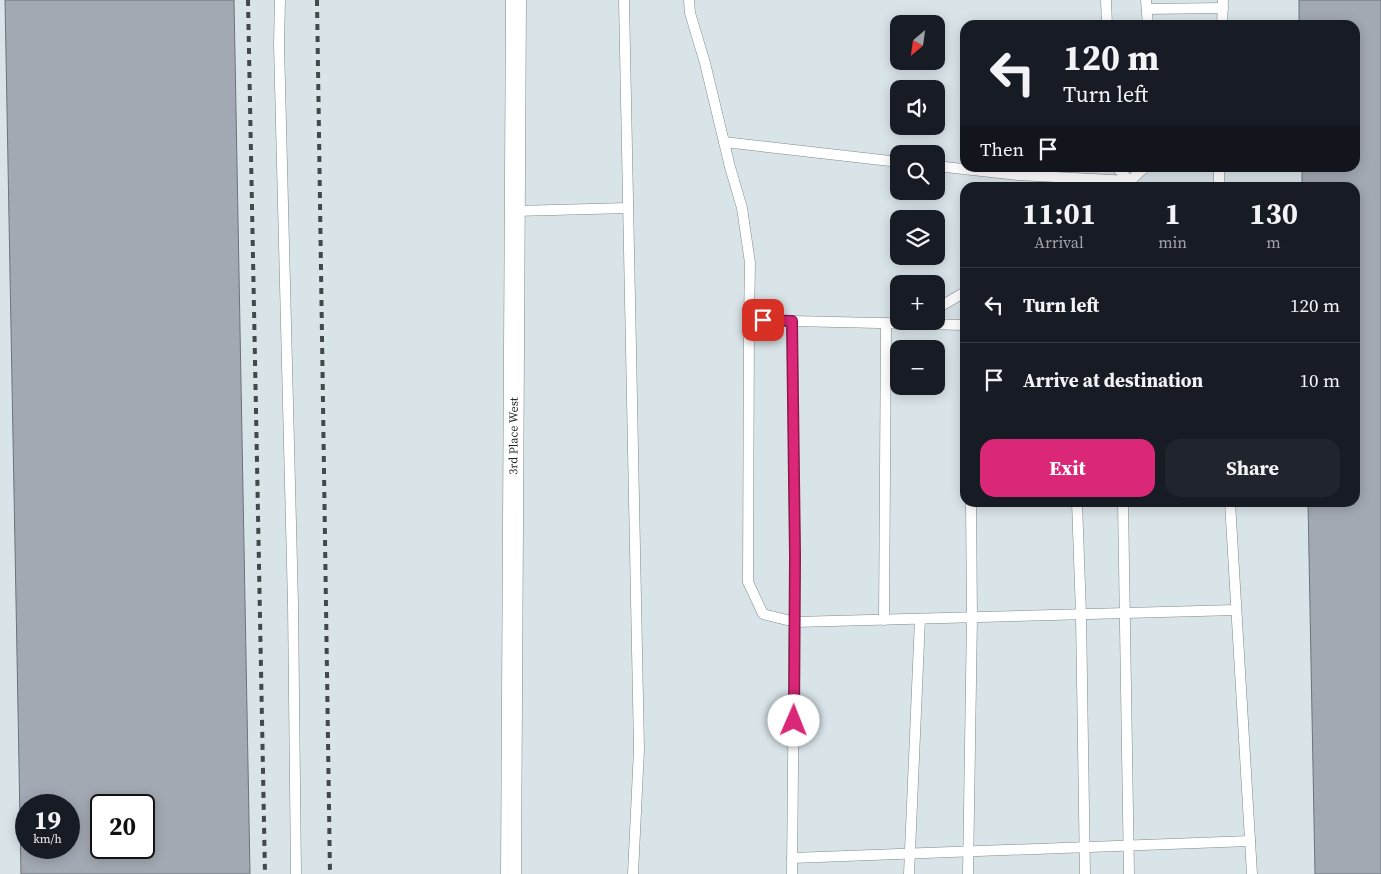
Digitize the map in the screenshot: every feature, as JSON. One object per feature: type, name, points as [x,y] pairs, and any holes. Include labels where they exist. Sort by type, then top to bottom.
[{"type":"street","name":"3rd Place West","points":[[511,874],[516,0]]},
{"type":"lane","points":[[280,0],[279,44],[293,594],[296,874]]},
{"type":"lane","points":[[624,0],[639,749],[633,874]]},
{"type":"lane","points":[[689,0],[690,13],[705,63],[742,208],[749,254],[748,582],[763,614],[794,622],[1236,610]]},
{"type":"lane","points":[[1106,0],[1107,20]]},
{"type":"lane","points":[[1148,20],[1146,5],[1223,4],[1222,20]]},
{"type":"lane","points":[[724,142],[890,161]]},
{"type":"lane","points":[[945,167],[960,169]]},
{"type":"lane","points":[[991,172],[1105,182]]},
{"type":"lane","points":[[1120,172],[1128,182]]},
{"type":"lane","points":[[1132,182],[1140,172]]},
{"type":"lane","points":[[515,211],[628,208]]},
{"type":"lane","points":[[945,304],[960,295]]},
{"type":"lane","points":[[749,320],[890,323]]},
{"type":"lane","points":[[792,321],[795,556],[792,874]]},
{"type":"lane","points":[[884,620],[886,323]]},
{"type":"lane","points":[[945,323],[960,324]]},
{"type":"lane","points":[[968,874],[972,617],[971,507]]},
{"type":"lane","points":[[1077,507],[1081,614],[1085,874]]},
{"type":"lane","points":[[1123,507],[1129,874]]},
{"type":"lane","points":[[1230,507],[1252,874]]},
{"type":"lane","points":[[909,874],[920,619]]},
{"type":"lane","points":[[792,858],[1250,841]]},
{"type":"building","points":[[5,0],[234,0],[250,874],[21,874],[21,859],[80,859],[80,794],[20,794]]},
{"type":"building","points":[[1299,0],[1381,0],[1381,874],[1315,874],[1308,507],[1360,507],[1360,182],[1302,182],[1302,172],[1360,172],[1360,20],[1299,20]]},
{"type":"railway","points":[[248,0],[265,874]]},
{"type":"railway","points":[[317,0],[330,874]]},
{"type":"route","points":[[763,320],[792,321],[795,556],[794,721]]}]
